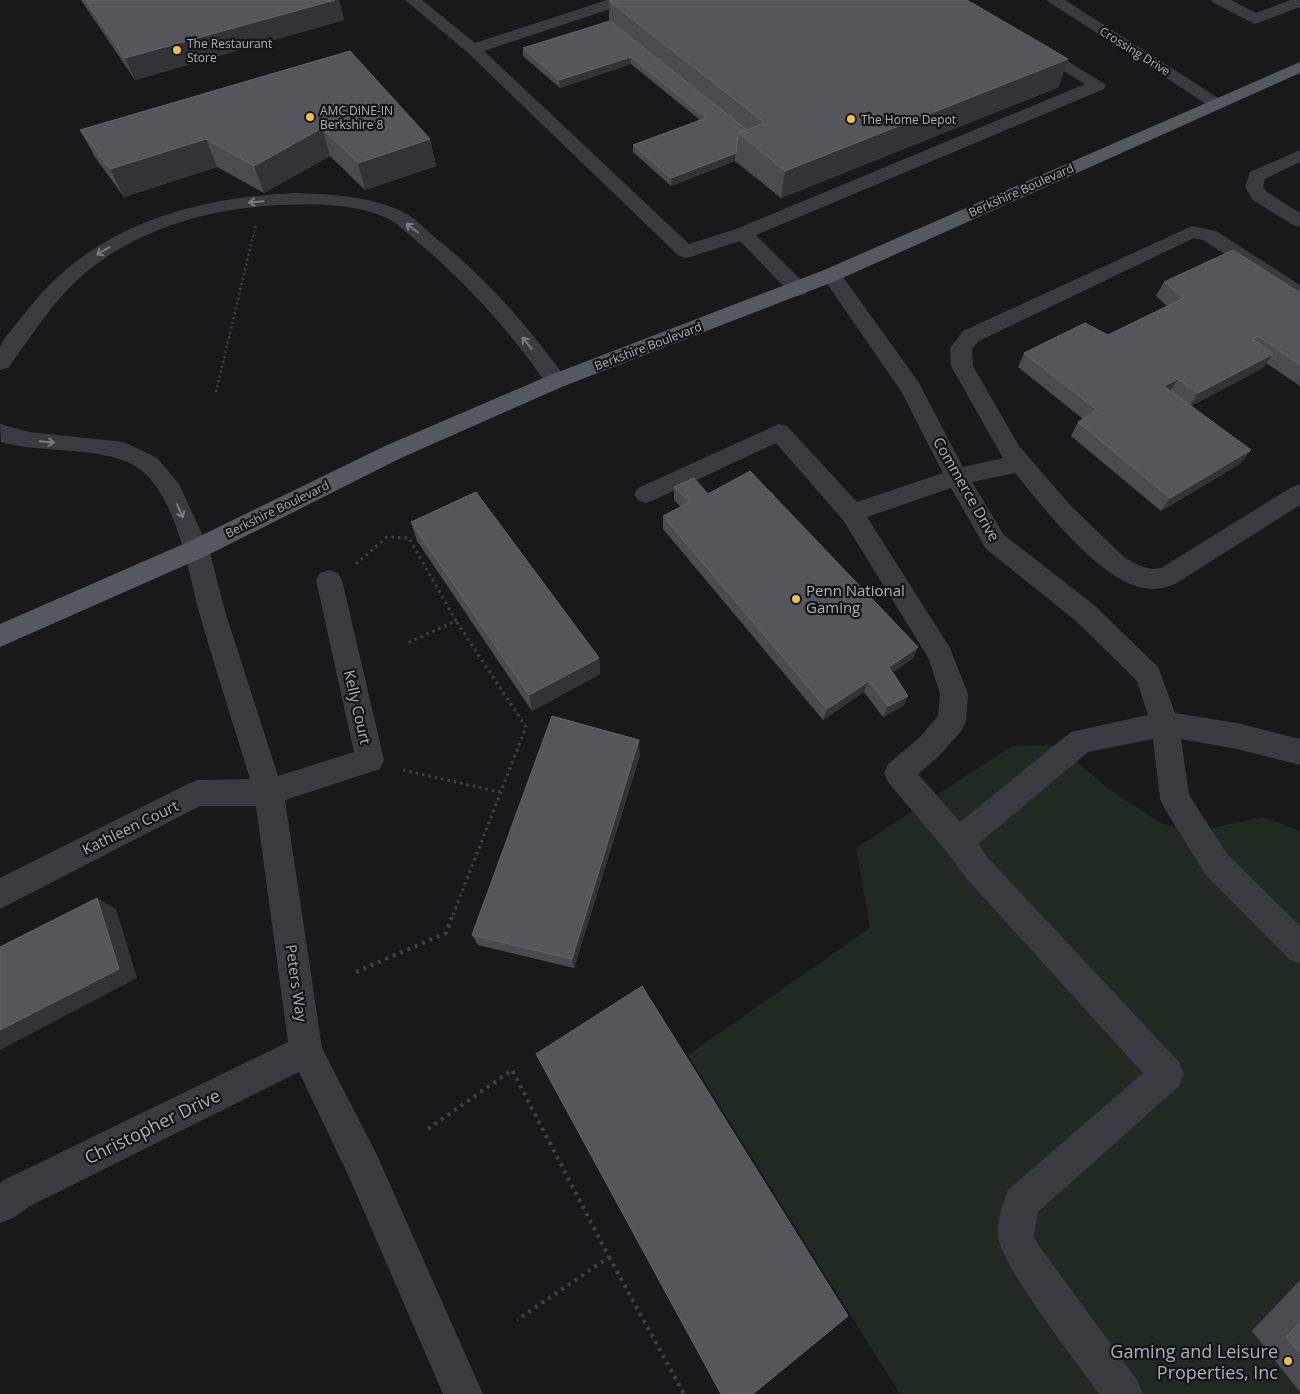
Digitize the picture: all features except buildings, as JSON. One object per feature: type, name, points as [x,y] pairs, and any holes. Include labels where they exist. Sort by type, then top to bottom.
[{"type":"main road","name":"Berkshire Boulevard","points":[[0,636],[197,549],[394,452],[556,381],[831,276],[1300,67]]},
{"type":"street","points":[[413,0],[473,49],[686,252],[743,233],[1098,85],[1023,40]]},
{"type":"street","points":[[473,49],[623,0]]},
{"type":"street","name":"Crossing Drive","points":[[1054,0],[1217,103]]},
{"type":"street","points":[[1219,0],[1255,19],[1298,5]]},
{"type":"street","points":[[1300,155],[1257,176],[1254,187],[1260,196],[1300,221]]},
{"type":"street","points":[[0,364],[59,288],[81,266],[102,251],[144,230],[194,211],[262,201],[336,201],[394,214],[434,245],[510,321],[556,381]]},
{"type":"street","points":[[1300,294],[1209,235],[1192,232],[971,336],[961,348],[962,366],[1010,452],[1062,513],[1116,565],[1134,575],[1152,580],[1166,577],[1300,492]]},
{"type":"street","points":[[743,233],[798,289]]},
{"type":"street","name":"Commerce Drive","points":[[831,276],[911,388],[957,478],[995,542],[1084,613],[1148,675],[1165,724],[1175,799],[1216,864],[1300,948]]},
{"type":"street","name":"Peters Way","points":[[0,432],[9,436],[30,440],[116,448],[149,464],[171,490],[197,549],[212,611],[269,792],[306,1051],[364,1166],[463,1394]]},
{"type":"street","points":[[646,494],[779,432],[852,513],[941,656],[954,694],[952,721],[929,747],[898,773],[958,842],[977,868],[1167,1074],[1021,1204],[1016,1236],[1024,1256],[1123,1394]]},
{"type":"street","points":[[852,513],[957,478],[1019,463]]},
{"type":"street","name":"Kelly Court","points":[[269,792],[370,760],[329,580]]},
{"type":"street","points":[[958,842],[1081,741],[1165,724],[1237,736],[1300,752]]},
{"type":"street","name":"Kathleen Court","points":[[0,894],[102,840],[198,793],[269,792]]},
{"type":"street","name":"Christopher Drive","points":[[0,1205],[17,1193],[306,1051]]},
{"type":"path","points":[[216,392],[262,201]]},
{"type":"path","points":[[354,566],[387,536],[409,538],[456,621],[526,727],[446,933],[356,972]]},
{"type":"path","points":[[405,644],[456,621]]},
{"type":"path","points":[[403,770],[501,792]]},
{"type":"path","points":[[428,1129],[512,1070],[609,1257],[684,1394]]},
{"type":"path","points":[[517,1320],[609,1257]]},
{"type":"shaded area","points":[[1057,745],[1110,790],[1164,825],[1212,828],[1264,817],[1300,831],[1300,1394],[900,1394],[688,1055],[870,928],[856,848],[1012,746]]},
{"type":"place","name":"The Restaurant Store","points":[[177,50]]},
{"type":"place","name":"AMC DINE-IN Berkshire 8","points":[[310,117]]},
{"type":"place","name":"The Home Depot","points":[[851,119]]},
{"type":"place","name":"Penn National Gaming","points":[[796,599]]},
{"type":"place","name":"Gaming and Leisure Properties, Inc","points":[[1288,1361]]}]
